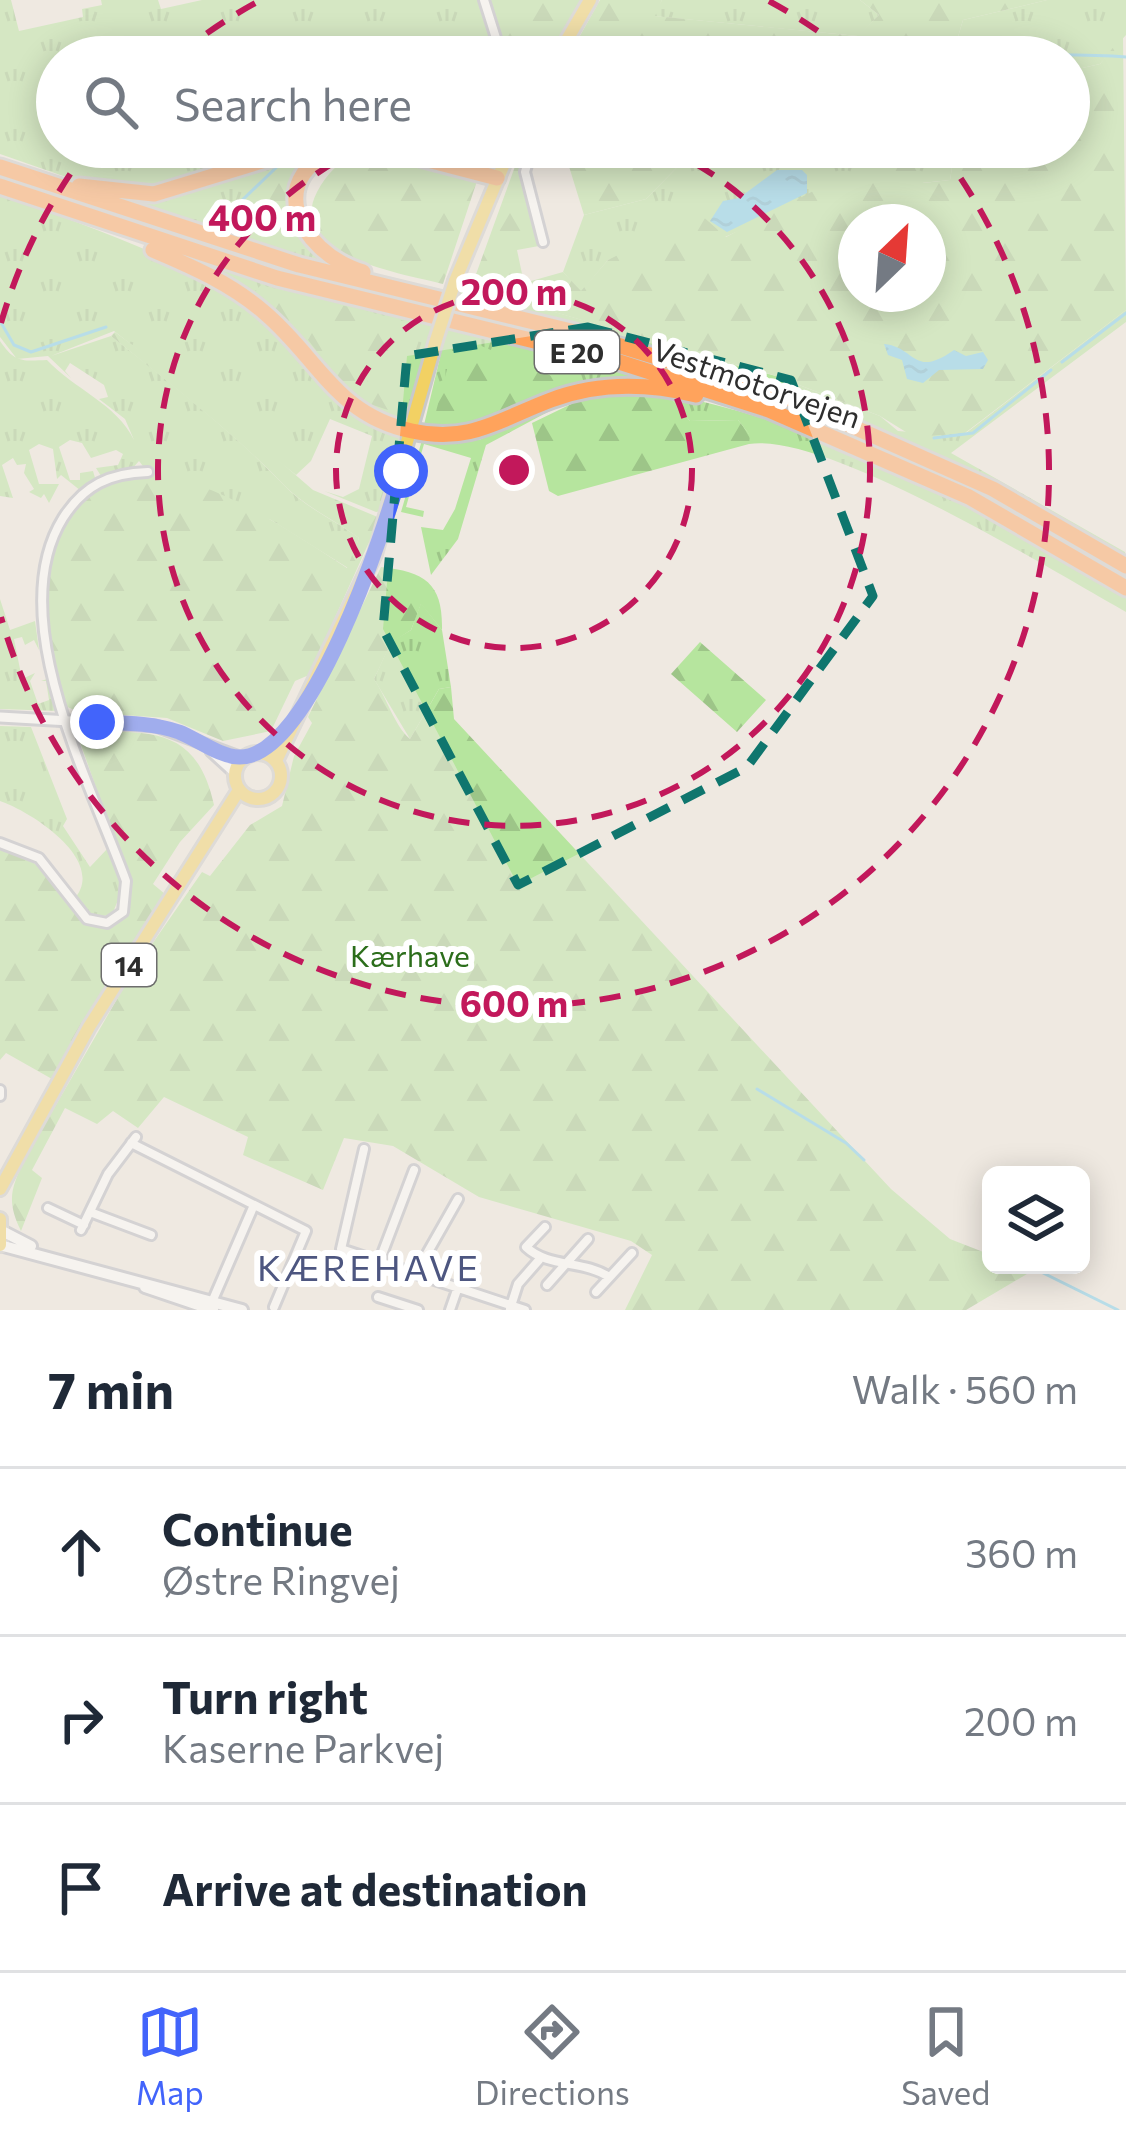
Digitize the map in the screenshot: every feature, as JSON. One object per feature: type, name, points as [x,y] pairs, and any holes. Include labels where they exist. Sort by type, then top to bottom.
[{"type":"highway","points":[[0,163],[91,190],[137,195],[190,186],[244,168]]},
{"type":"highway","name":"Vestmotorvejen","points":[[0,163],[299,266],[522,319],[726,376],[854,424],[993,489],[1126,566]]},
{"type":"highway","points":[[312,168],[300,185],[297,215],[315,248],[350,268],[522,319]]},
{"type":"highway","points":[[476,168],[499,173]]},
{"type":"highway","points":[[482,168],[499,173]]},
{"type":"highway","name":"Vestmotorvejen","points":[[0,186],[277,278],[699,386],[854,444],[969,497],[1126,588]]},
{"type":"highway","points":[[23,195],[230,287],[279,326],[351,406],[412,431]]},
{"type":"highway","name":"E 20","points":[[412,431],[472,435],[577,392],[657,387],[797,429],[969,497]]},
{"type":"main road","points":[[569,36],[590,0]]},
{"type":"main road","name":"14","points":[[1,1191],[89,1027],[204,851],[245,794],[276,790],[281,773],[270,757],[297,715],[360,590],[455,280],[501,168]]},
{"type":"main road","points":[[245,794],[235,772],[242,758],[270,757]]},
{"type":"main road","points":[[1,1235],[210,1307],[242,1310]]},
{"type":"street","points":[[484,0],[495,36]]},
{"type":"street","points":[[526,168],[543,242]]},
{"type":"street","points":[[137,472],[138,461]]},
{"type":"street","points":[[0,844],[39,858],[87,920],[106,923],[123,912],[126,881],[68,721],[41,628],[46,560],[60,523],[81,495],[107,478],[148,472]]},
{"type":"street","points":[[0,717],[156,726],[242,758]]},
{"type":"street","points":[[197,741],[235,772]]},
{"type":"street","points":[[48,1208],[82,1228],[133,1140],[306,1231],[274,1307]]},
{"type":"street","points":[[364,1149],[341,1249],[525,1310]]},
{"type":"street","points":[[379,1262],[414,1170]]},
{"type":"street","points":[[416,1274],[458,1199]]},
{"type":"street","points":[[210,1307],[254,1205]]},
{"type":"street","points":[[90,1212],[151,1235]]},
{"type":"street","points":[[545,1227],[526,1247],[539,1260],[609,1277]]},
{"type":"street","points":[[547,1285],[588,1240]]},
{"type":"street","points":[[596,1292],[632,1253]]},
{"type":"street","points":[[510,1308],[518,1284],[539,1260]]},
{"type":"street","points":[[450,1310],[458,1287]]},
{"type":"street","points":[[379,1297],[418,1310]]},
{"type":"highlighted area","points":[[588,327],[791,380],[873,596],[747,767],[518,885],[383,629],[407,356]]},
{"type":"green space","points":[[0,0],[11,0],[19,31],[83,17],[82,9],[102,5],[101,0],[158,0],[161,9],[202,0],[483,0],[492,36],[36,36],[36,167],[0,154]]},
{"type":"green space","points":[[488,0],[581,0],[560,36],[499,36]]},
{"type":"green space","points":[[600,0],[662,0],[655,16],[857,36],[580,36]]},
{"type":"green space","points":[[662,0],[860,0],[879,15],[858,36],[653,16]]},
{"type":"green space","points":[[860,0],[1047,0],[963,20],[958,36],[857,36],[879,15]]},
{"type":"green space","points":[[1047,0],[1126,0],[1126,35],[1100,64],[1090,66],[1090,36],[958,36],[963,20]]},
{"type":"green space","points":[[1123,35],[1126,310],[965,433],[914,437],[880,416],[773,375],[471,288],[514,168],[522,168],[539,246],[517,250],[524,283],[563,272],[581,291],[608,260],[700,214],[726,237],[819,188],[873,168],[917,168],[923,183],[950,180],[952,168],[1090,168],[1090,66],[1100,64]]},
{"type":"green space","points":[[40,168],[225,168],[151,190],[86,184]]},
{"type":"green space","points":[[235,168],[314,168],[299,183],[303,224],[320,254],[345,269],[263,249],[86,190],[122,197]]},
{"type":"green space","points":[[279,168],[302,168],[291,201],[291,225],[299,252],[235,221]]},
{"type":"green space","points":[[421,168],[477,181],[443,284],[353,258],[317,232],[311,214],[317,192],[334,169]]},
{"type":"green space","points":[[569,168],[676,168],[646,199],[584,215]]},
{"type":"green space","points":[[676,168],[882,168],[725,237],[608,260],[581,292],[563,272],[584,215],[646,199]]},
{"type":"green space","points":[[916,168],[952,168],[950,180],[922,183]]},
{"type":"green space","points":[[0,171],[183,235],[441,304],[437,315],[347,293],[0,182]]},
{"type":"green space","points":[[0,193],[139,247],[206,279],[266,320],[351,408],[396,433],[401,440],[382,511],[376,512],[324,491],[343,497],[359,489],[372,436],[330,419],[311,461],[296,475],[114,331],[51,356],[111,336],[222,427],[301,500],[359,538],[348,568],[271,520],[149,474],[139,461],[131,470],[101,476],[96,468],[118,465],[123,454],[116,450],[91,458],[82,443],[70,440],[59,447],[70,480],[80,480],[80,473],[93,471],[96,481],[81,491],[61,475],[57,479],[53,449],[39,444],[29,450],[39,484],[59,484],[49,503],[44,494],[41,498],[29,492],[34,489],[24,473],[26,464],[17,465],[13,458],[2,465],[13,498],[0,496],[0,341],[16,357],[0,337]],"holes":[[[48,356],[71,378],[65,371],[70,363],[104,385],[108,397],[99,399],[125,419],[134,440],[117,416],[47,360],[19,359]]]},
{"type":"green space","points":[[166,251],[434,324],[404,424],[374,416],[293,336]]},
{"type":"green space","points":[[261,285],[421,325],[400,414],[370,404],[375,386],[362,377],[345,388],[302,332],[254,292]]},
{"type":"green space","points":[[461,285],[773,375],[880,416],[898,431],[922,433],[966,433],[1126,310],[1126,322],[951,453],[1125,552],[1126,559],[1044,511],[883,432],[720,371],[457,294]]},
{"type":"green space","points":[[453,307],[711,375],[942,468],[1126,571],[1126,583],[817,424],[450,317]]},
{"type":"green space","points":[[447,328],[686,388],[618,383],[485,429],[423,429]]},
{"type":"green space","points":[[115,332],[231,419],[313,490],[380,518],[309,675],[295,681],[271,731],[223,741],[167,718],[79,712],[65,706],[45,633],[48,561],[68,516],[102,484],[149,474],[200,486],[252,510],[347,568],[359,538],[292,493],[222,427],[111,336]]},
{"type":"green space","points":[[456,335],[568,383],[474,425],[433,423]]},
{"type":"green space","points":[[594,393],[667,394],[690,421],[738,420],[750,435],[749,444],[558,496],[549,491],[532,423]]},
{"type":"green space","points":[[667,394],[788,427],[905,475],[1126,595],[1126,612],[882,480],[784,446],[749,444],[749,434],[738,420],[690,421]]},
{"type":"green space","points":[[572,399],[486,445],[458,539],[431,575],[421,527],[443,530],[471,458],[424,444],[406,507],[424,511],[423,517],[401,512],[422,440],[479,440]]},
{"type":"green space","name":"Kærhave","points":[[381,567],[410,572],[429,583],[439,601],[442,630],[421,604],[411,630],[391,643],[374,679],[404,733],[410,739],[439,689],[451,687],[454,719],[891,1189],[950,1239],[982,1251],[982,1274],[1027,1274],[966,1310],[625,1310],[652,1255],[631,1241],[479,1197],[393,1146],[344,1138],[323,1190],[243,1155],[248,1137],[164,1097],[138,1128],[113,1111],[97,1124],[65,1108],[32,1170],[42,1178],[21,1231],[12,1194],[26,1157],[132,973],[202,872],[210,876],[250,825],[282,806],[294,756],[312,723],[308,717]]},
{"type":"green space","points":[[0,599],[10,630],[35,621],[39,650],[34,640],[25,645],[22,637],[14,639],[22,679],[35,673],[30,681],[38,704],[49,700],[46,681],[41,681],[47,679],[58,711],[0,709]]},
{"type":"green space","points":[[421,603],[442,630],[451,687],[439,689],[410,739],[374,679],[391,642],[411,630]]},
{"type":"green space","points":[[700,642],[766,700],[737,732],[671,674]]},
{"type":"green space","points":[[0,726],[31,727],[67,819],[63,826],[90,867],[108,848],[122,890],[112,915],[93,917],[74,899],[82,884],[81,869],[62,840],[0,801]]},
{"type":"green space","points":[[76,731],[146,734],[181,746],[206,778],[214,805],[180,842],[153,884],[165,894],[52,1079],[6,1053],[0,1060],[0,849],[32,862],[77,914],[91,923],[108,927],[128,909],[128,878]]},
{"type":"water","points":[[777,170],[802,170],[807,175],[807,193],[727,232],[710,221],[723,201],[739,198]]},
{"type":"water","points":[[884,344],[922,362],[954,350],[966,356],[983,352],[988,360],[983,369],[939,370],[923,383],[907,379],[902,360],[888,355]]},
{"type":"waterway","points":[[1090,55],[1126,57]]},
{"type":"waterway","points":[[213,228],[276,168]]},
{"type":"waterway","points":[[1062,362],[1126,313]]},
{"type":"waterway","points":[[0,321],[14,345],[31,352],[106,327]]},
{"type":"waterway","points":[[934,438],[973,433],[1051,370]]},
{"type":"waterway","points":[[757,1089],[846,1143],[864,1160]]},
{"type":"waterway","points":[[1045,1274],[1118,1310]]},
{"type":"district","name":"KÆREHAVE","points":[[369,1266]]},
{"type":"route","points":[[97,722],[156,726],[242,758],[263,753],[297,715],[353,607],[401,471]]}]
